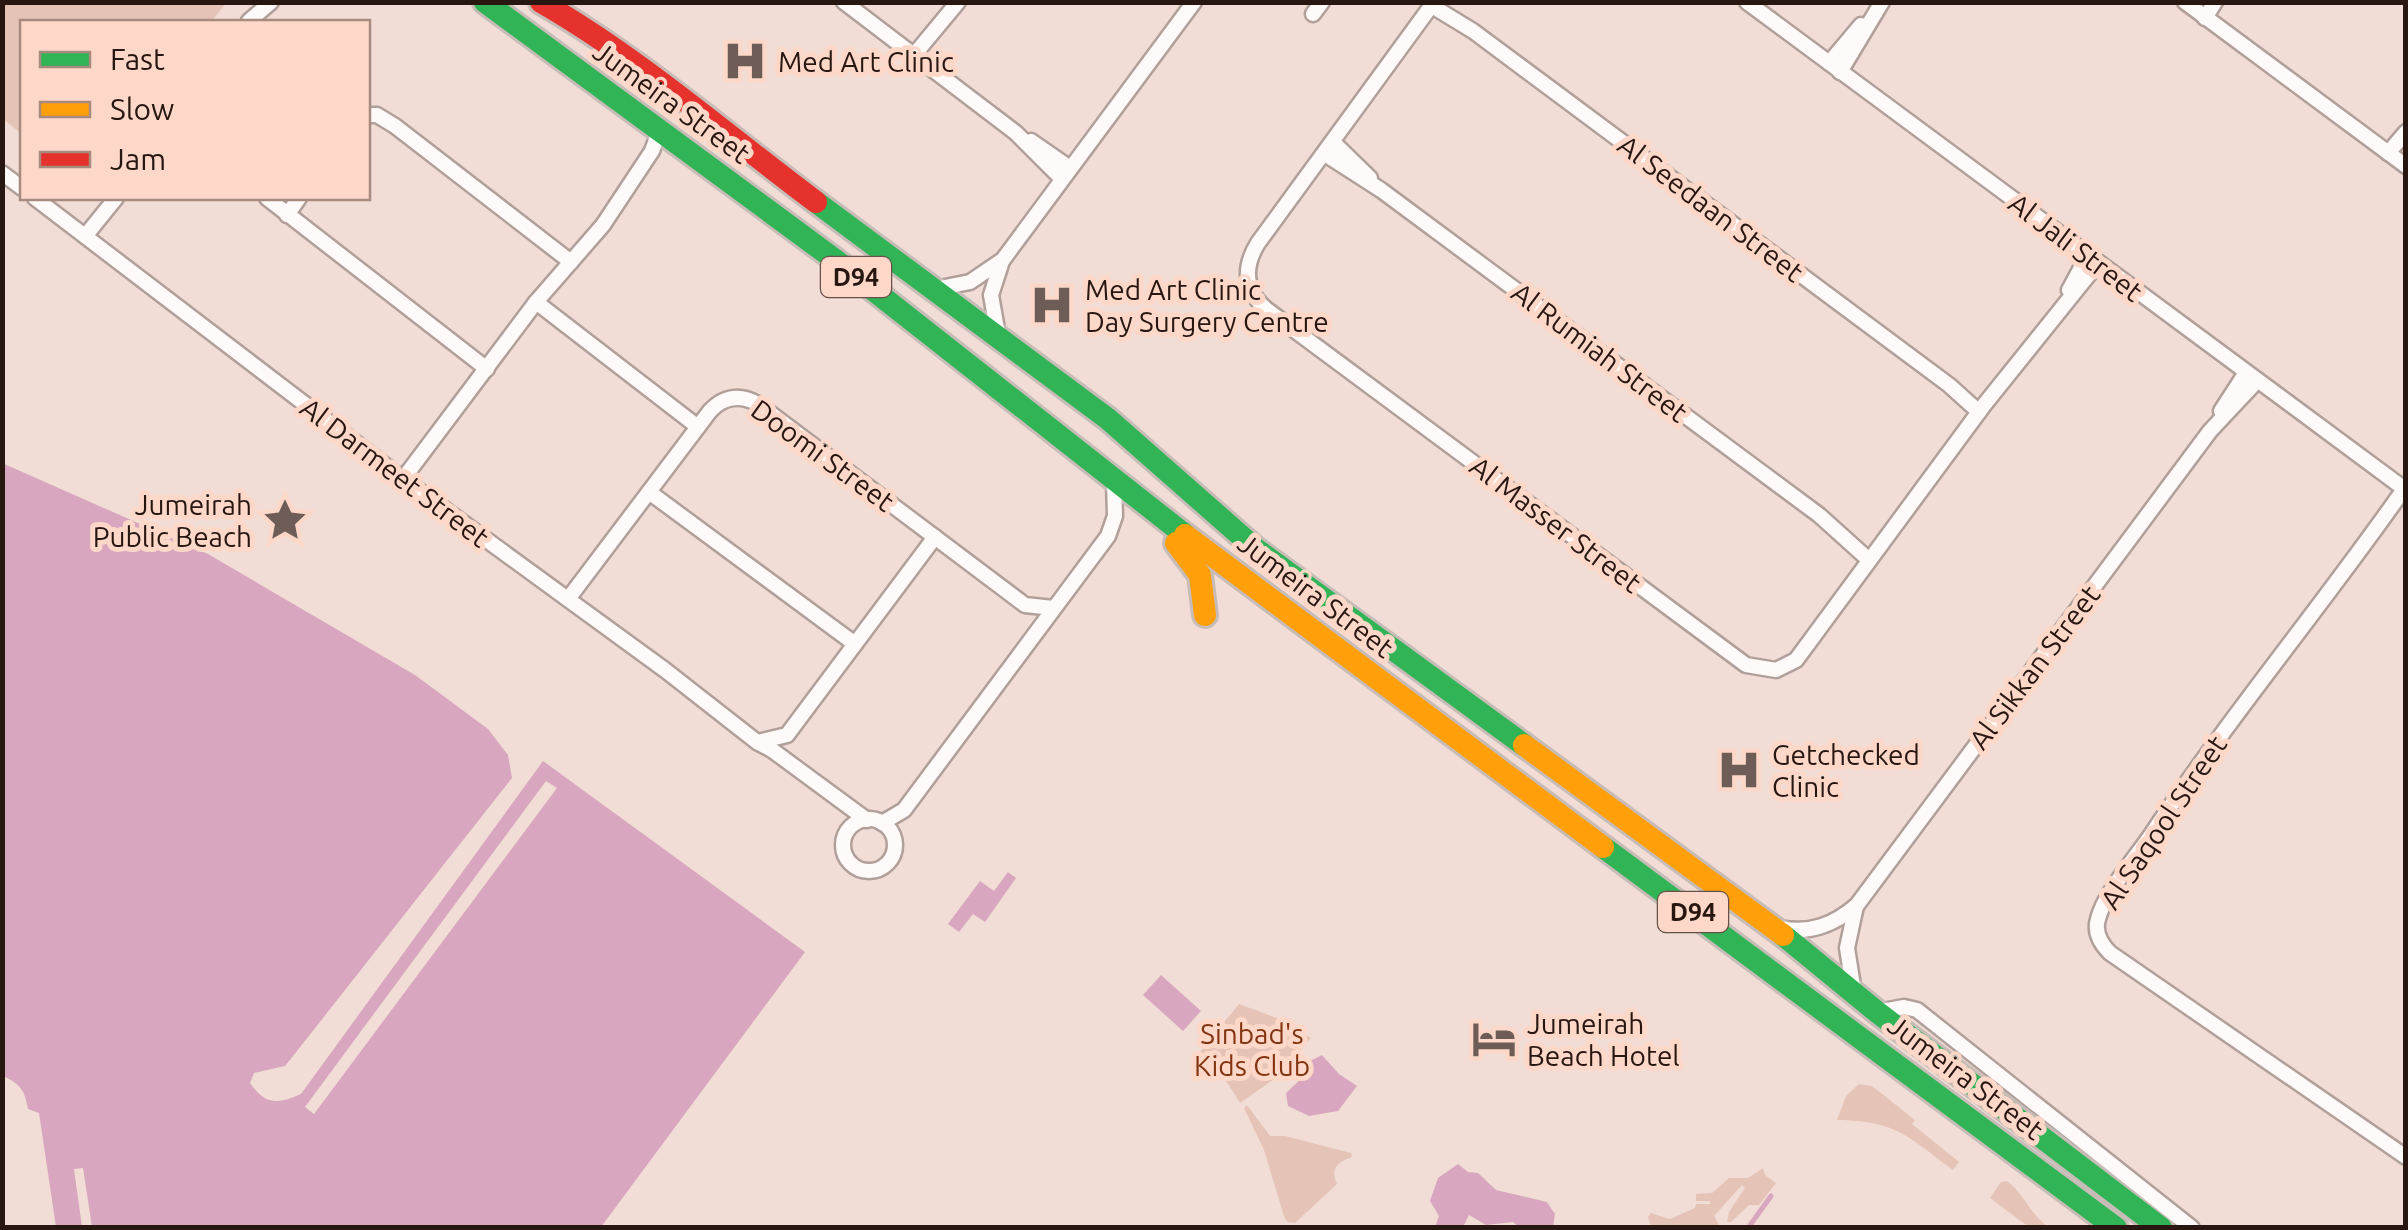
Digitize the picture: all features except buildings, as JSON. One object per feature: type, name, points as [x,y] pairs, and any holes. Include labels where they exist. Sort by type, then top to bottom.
[{"type":"main road","name":"Jumeira Street","points":[[485,2],[834,260],[1138,500],[2116,1228]]},
{"type":"main road","name":"Jumeira Street","points":[[541,2],[629,56],[732,140],[1108,419],[1229,528],[1326,604],[1770,925],[2161,1228]]},
{"type":"main road","points":[[1138,500],[1167,506],[1211,536],[1222,536],[1229,528]]},
{"type":"main road","points":[[1138,500],[1148,518],[1202,571],[1205,615]]},
{"type":"main road","points":[[1238,574],[1245,567],[1255,567],[1298,597],[1326,604]]},
{"type":"main road","points":[[1461,739],[1466,768]]},
{"type":"street","points":[[250,20],[272,2]]},
{"type":"street","points":[[844,2],[1066,174]]},
{"type":"street","points":[[999,337],[990,295],[1002,261],[1194,2]]},
{"type":"street","name":"Al Jali Street","points":[[1747,2],[2405,494]]},
{"type":"street","points":[[2197,8],[2215,2]]},
{"type":"street","name":"Al Seedaan Street","points":[[1437,4],[1981,409]]},
{"type":"street","name":"Al Masser Street","points":[[1437,4],[1250,258],[1248,284],[1266,309],[1746,665],[1776,670],[1796,660],[1981,409],[2064,305],[2093,259]]},
{"type":"street","points":[[1835,68],[1879,7]]},
{"type":"street","points":[[919,58],[953,8]]},
{"type":"street","points":[[2197,8],[2399,158],[2406,132]]},
{"type":"street","points":[[370,115],[395,126],[571,262]]},
{"type":"street","points":[[403,479],[536,302],[603,225],[648,157],[660,129]]},
{"type":"street","name":"Al Rumiah Street","points":[[1329,148],[1872,555]]},
{"type":"street","name":"Al Darmeet Street","points":[[38,200],[403,479],[757,742],[892,834],[895,849],[888,863],[875,871],[862,870],[846,858],[847,832],[833,806],[765,755],[757,742]]},
{"type":"street","points":[[86,235],[114,200]]},
{"type":"street","points":[[269,200],[488,369]]},
{"type":"street","points":[[287,215],[298,200]]},
{"type":"street","points":[[934,289],[970,282],[1002,261]]},
{"type":"street","points":[[536,302],[698,427]]},
{"type":"street","name":"Al Sikkan Street","points":[[1770,925],[1785,930],[1816,928],[1845,916],[1857,905],[2250,378]]},
{"type":"street","name":"Doomi Street","points":[[568,600],[698,427],[721,401],[736,397],[751,400],[1026,605]]},
{"type":"street","points":[[847,832],[854,825],[904,810],[1111,530],[1116,516],[1114,481]]},
{"type":"street","points":[[650,492],[855,644]]},
{"type":"street","name":"Al Saqool Street","points":[[2405,494],[2168,810],[2101,910],[2097,932],[2104,947],[2116,958],[2406,1157]]},
{"type":"street","points":[[757,742],[788,735],[935,537]]},
{"type":"street","points":[[1035,633],[1026,605],[1054,608]]},
{"type":"street","points":[[788,735],[792,764]]},
{"type":"street","name":"Al Sikkan Street","points":[[1854,993],[1847,948],[1857,905]]},
{"type":"street","points":[[1878,1012],[1904,1007],[1916,1010],[2192,1228]]},
{"type":"green space","points":[[3,2],[226,3],[213,20],[20,20],[20,132],[3,119]]},
{"type":"green space","name":"Sinbad's Kids Club","points":[[1239,1004],[1277,1018],[1311,1038],[1277,1077],[1240,1103],[1199,1053]]},
{"type":"green space","points":[[1859,1084],[1872,1086],[1915,1120],[1912,1124],[1959,1162],[1953,1170],[1888,1127],[1837,1120],[1846,1096]]},
{"type":"green space","points":[[1247,1105],[1270,1136],[1285,1136],[1351,1153],[1352,1157],[1336,1167],[1337,1184],[1295,1223],[1287,1222],[1284,1216],[1264,1150],[1244,1108]]},
{"type":"green space","points":[[1763,1168],[1765,1175],[1776,1183],[1759,1205],[1749,1205],[1731,1222],[1727,1222],[1729,1212],[1745,1188],[1742,1185],[1714,1216],[1720,1227],[1651,1227],[1651,1213],[1670,1219],[1696,1204],[1710,1204],[1696,1201],[1696,1194],[1712,1193],[1729,1178],[1748,1178]]},
{"type":"green space","points":[[2007,1181],[2048,1227],[2029,1227],[1990,1198],[2001,1182]]},
{"type":"shaded area","points":[[2,463],[208,554],[415,675],[488,729],[508,755],[512,778],[297,1051],[285,1066],[254,1073],[250,1083],[261,1096],[279,1101],[301,1094],[543,761],[805,952],[601,1227],[92,1227],[83,1168],[74,1169],[82,1227],[56,1227],[39,1113],[28,1109],[20,1088],[3,1076]]},
{"type":"shaded area","points":[[1008,872],[1016,878],[985,922],[973,914],[959,932],[948,924],[980,881],[994,891]]},
{"type":"shaded area","points":[[1161,975],[1201,1011],[1183,1031],[1143,995]]},
{"type":"shaded area","points":[[1322,1055],[1357,1086],[1338,1111],[1309,1116],[1288,1106],[1286,1093],[1301,1079],[1304,1064]]},
{"type":"shaded area","points":[[1458,1164],[1468,1172],[1478,1173],[1496,1190],[1547,1202],[1555,1214],[1553,1227],[1519,1227],[1513,1222],[1486,1225],[1469,1215],[1463,1227],[1435,1227],[1439,1216],[1430,1201],[1438,1178]]},
{"type":"pier","points":[[546,781],[557,788],[314,1114],[305,1107]]},
{"type":"waterway","points":[[1748,1228],[1771,1196]]},
{"type":"traffic: fast","points":[[485,2],[834,259],[1185,535]]},
{"type":"traffic: fast","points":[[816,202],[1108,419],[1257,550],[1524,745]]},
{"type":"traffic: fast","points":[[1603,847],[2116,1228]]},
{"type":"traffic: fast","points":[[1783,935],[1877,1012],[2161,1228]]},
{"type":"traffic: slow","points":[[1185,535],[1603,847]]},
{"type":"traffic: slow","points":[[1176,543],[1200,575],[1205,615]]},
{"type":"traffic: slow","points":[[1524,745],[1783,935]]},
{"type":"traffic: jam","points":[[541,2],[648,72],[816,202]]},
{"type":"place","name":"Med Art Clinic","points":[[745,61]]},
{"type":"place","name":"Med Art Clinic Day Surgery Centre","points":[[1052,305]]},
{"type":"place","name":"Jumeirah Public Beach","points":[[285,520]]},
{"type":"place","name":"Getchecked Clinic","points":[[1739,770]]},
{"type":"place","name":"Jumeirah Beach Hotel","points":[[1494,1039]]}]
